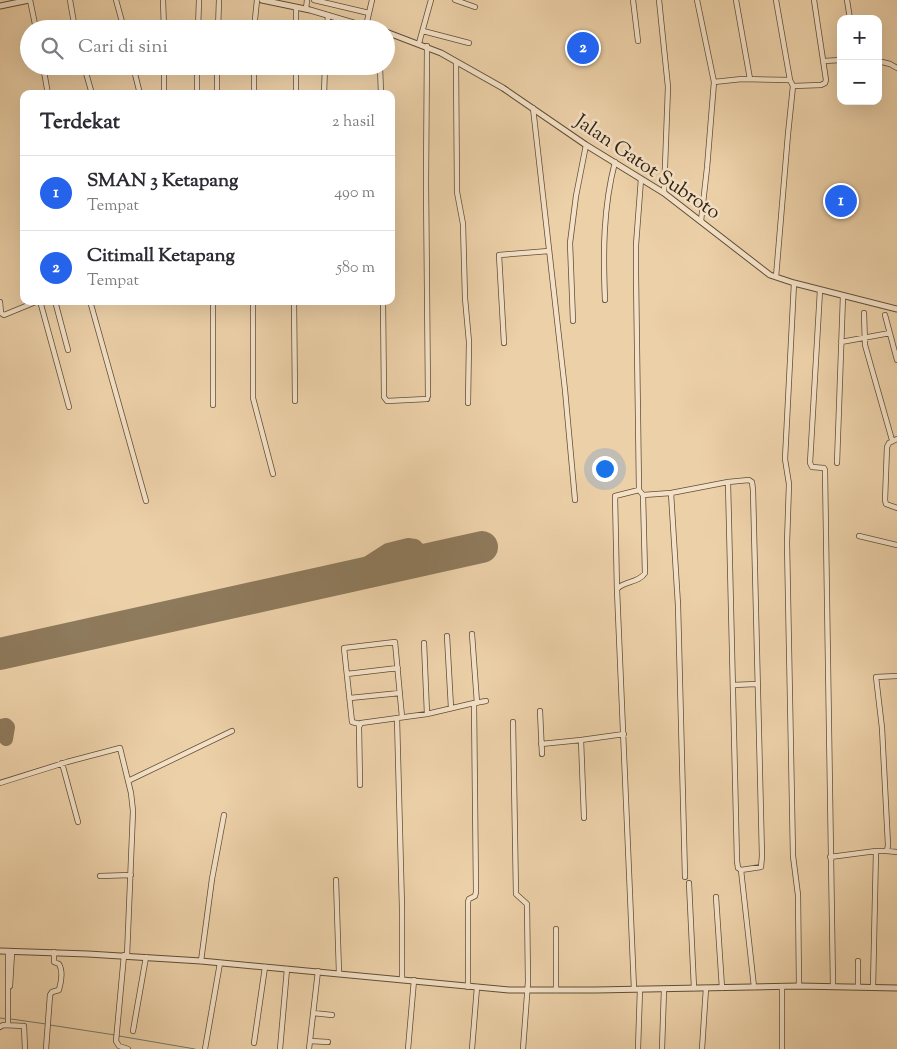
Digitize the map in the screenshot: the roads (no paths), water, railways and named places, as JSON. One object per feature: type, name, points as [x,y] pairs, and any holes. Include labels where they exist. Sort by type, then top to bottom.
[{"type":"street","points":[[0,6],[30,0],[34,20]]},
{"type":"street","points":[[70,0],[73,20]]},
{"type":"street","points":[[116,0],[122,20]]},
{"type":"street","points":[[163,0],[164,20]]},
{"type":"street","points":[[198,20],[199,0]]},
{"type":"street","points":[[219,20],[220,0]]},
{"type":"street","points":[[255,20],[257,0]]},
{"type":"street","points":[[262,0],[347,20]]},
{"type":"street","points":[[306,9],[307,0]]},
{"type":"street","points":[[314,0],[369,13]]},
{"type":"street","points":[[367,20],[372,0]]},
{"type":"street","points":[[420,44],[430,0]]},
{"type":"street","points":[[455,0],[475,7]]},
{"type":"street","points":[[633,0],[638,41]]},
{"type":"street","points":[[659,0],[668,87],[664,193]]},
{"type":"street","points":[[697,0],[714,82],[701,221]]},
{"type":"street","points":[[736,0],[750,79]]},
{"type":"street","points":[[776,0],[790,80],[794,86],[776,277]]},
{"type":"street","points":[[794,86],[824,84],[826,80],[814,0]]},
{"type":"street","points":[[847,0],[849,15]]},
{"type":"street","points":[[296,7],[296,20]]},
{"type":"street","points":[[328,14],[328,20]]},
{"type":"street","points":[[423,30],[469,43]]},
{"type":"street","name":"Jalan Gatot Subroto","points":[[395,35],[427,46],[533,108],[586,145],[664,193],[751,262],[776,277],[897,309]]},
{"type":"street","points":[[383,305],[384,397],[387,401],[428,398],[427,46]]},
{"type":"street","points":[[824,61],[837,60]]},
{"type":"street","points":[[456,62],[457,192],[463,224],[465,298],[469,342],[468,403]]},
{"type":"street","points":[[882,62],[897,68]]},
{"type":"street","points":[[45,75],[47,90]]},
{"type":"street","points":[[87,75],[91,90]]},
{"type":"street","points":[[135,75],[139,90]]},
{"type":"street","points":[[164,75],[164,90]]},
{"type":"street","points":[[197,90],[198,75]]},
{"type":"street","points":[[217,75],[217,90]]},
{"type":"street","points":[[254,75],[254,90]]},
{"type":"street","points":[[296,75],[296,90]]},
{"type":"street","points":[[324,90],[325,75]]},
{"type":"street","points":[[380,75],[381,90]]},
{"type":"street","points":[[714,82],[750,79],[790,80]]},
{"type":"street","points":[[533,108],[576,500]]},
{"type":"street","points":[[573,321],[570,243],[576,196],[586,145]]},
{"type":"street","points":[[605,300],[604,226],[607,198],[615,162]]},
{"type":"street","points":[[617,590],[621,585],[642,578],[645,573],[643,495],[639,490],[636,252],[642,179]]},
{"type":"street","points":[[504,342],[499,255],[549,251]]},
{"type":"street","points":[[794,283],[786,459],[789,484],[787,543],[793,856],[798,889],[799,986]]},
{"type":"street","points":[[820,290],[810,463],[812,467],[824,468],[825,470],[833,986]]},
{"type":"street","points":[[837,463],[843,296]]},
{"type":"street","points":[[865,301],[864,339],[895,440],[887,447],[885,500],[886,504],[897,508]]},
{"type":"street","points":[[0,302],[1,313],[4,315],[29,305]]},
{"type":"street","points":[[40,305],[69,407]]},
{"type":"street","points":[[55,305],[68,350]]},
{"type":"street","points":[[91,305],[146,502]]},
{"type":"street","points":[[213,305],[213,405]]},
{"type":"street","points":[[253,305],[253,398],[273,474]]},
{"type":"street","points":[[294,305],[295,401]]},
{"type":"street","points":[[883,306],[897,360]]},
{"type":"street","points":[[841,342],[890,334]]},
{"type":"street","points":[[643,495],[749,480],[753,485],[762,863],[759,868],[741,870]]},
{"type":"street","points":[[728,482],[737,861],[738,868],[741,870],[754,987]]},
{"type":"street","points":[[638,1049],[637,989],[617,590],[615,496],[639,490]]},
{"type":"street","points":[[671,492],[678,615],[685,877]]},
{"type":"street","points":[[859,536],[897,545]]},
{"type":"street","points":[[468,987],[468,902],[469,899],[476,896],[475,703],[472,634]]},
{"type":"street","points":[[447,636],[451,708]]},
{"type":"street","points":[[402,979],[402,908],[400,718],[400,693],[396,642],[344,648],[352,722],[360,724],[366,721],[400,718],[427,714],[486,701]]},
{"type":"street","points":[[424,644],[427,714]]},
{"type":"street","points":[[347,674],[398,668]]},
{"type":"street","points":[[887,851],[882,728],[876,677],[897,676]]},
{"type":"street","points":[[733,685],[757,684]]},
{"type":"street","points":[[350,698],[400,693]]},
{"type":"street","points":[[540,711],[542,754]]},
{"type":"street","points":[[513,722],[516,894],[528,904],[528,990],[524,1049]]},
{"type":"street","points":[[360,724],[360,785]]},
{"type":"street","points":[[128,781],[232,730]]},
{"type":"street","points":[[541,744],[624,734]]},
{"type":"street","points":[[581,740],[584,818]]},
{"type":"street","points":[[0,783],[62,763],[120,748],[133,811],[131,875],[116,1041],[119,1046],[128,1049]]},
{"type":"street","points":[[62,763],[78,822]]},
{"type":"street","points":[[201,961],[212,879],[224,814]]},
{"type":"street","points":[[830,857],[876,851],[897,852]]},
{"type":"street","points":[[873,987],[876,851]]},
{"type":"street","points":[[100,876],[131,875]]},
{"type":"street","points":[[336,880],[339,973]]},
{"type":"street","points":[[689,883],[694,988]]},
{"type":"street","points":[[716,897],[722,988]]},
{"type":"street","points":[[556,929],[556,990]]},
{"type":"street","points":[[0,951],[54,952],[201,961],[414,980],[468,987],[528,990],[782,986],[897,988]]},
{"type":"street","points":[[0,1027],[8,1020],[10,952]]},
{"type":"street","points":[[46,1049],[50,995],[52,992],[59,990],[61,982],[61,966],[54,962],[54,952]]},
{"type":"street","points":[[133,1031],[146,957]]},
{"type":"street","points":[[858,961],[858,986]]},
{"type":"street","points":[[205,1049],[220,964]]},
{"type":"street","points":[[254,1044],[265,967]]},
{"type":"street","points":[[280,1049],[287,969]]},
{"type":"street","points":[[310,1049],[318,972]]},
{"type":"street","points":[[408,1049],[414,980]]},
{"type":"street","points":[[782,986],[782,1049]]},
{"type":"street","points":[[472,1049],[477,987]]},
{"type":"street","points":[[702,1049],[706,988]]},
{"type":"street","points":[[662,1049],[664,989]]},
{"type":"street","points":[[313,1013],[332,1015]]},
{"type":"street","points":[[8,1020],[25,1027],[25,1049]]},
{"type":"street","points":[[310,1040],[328,1042]]},
{"type":"waterway","points":[[0,1018],[7,1019]]},
{"type":"waterway","points":[[11,1019],[46,1024]]},
{"type":"waterway","points":[[50,1025],[115,1035]]},
{"type":"waterway","points":[[119,1036],[195,1049]]},
{"type":"place","name":"Citimall Ketapang","points":[[583,48]]},
{"type":"place","name":"SMAN 3 Ketapang","points":[[841,201]]}]
